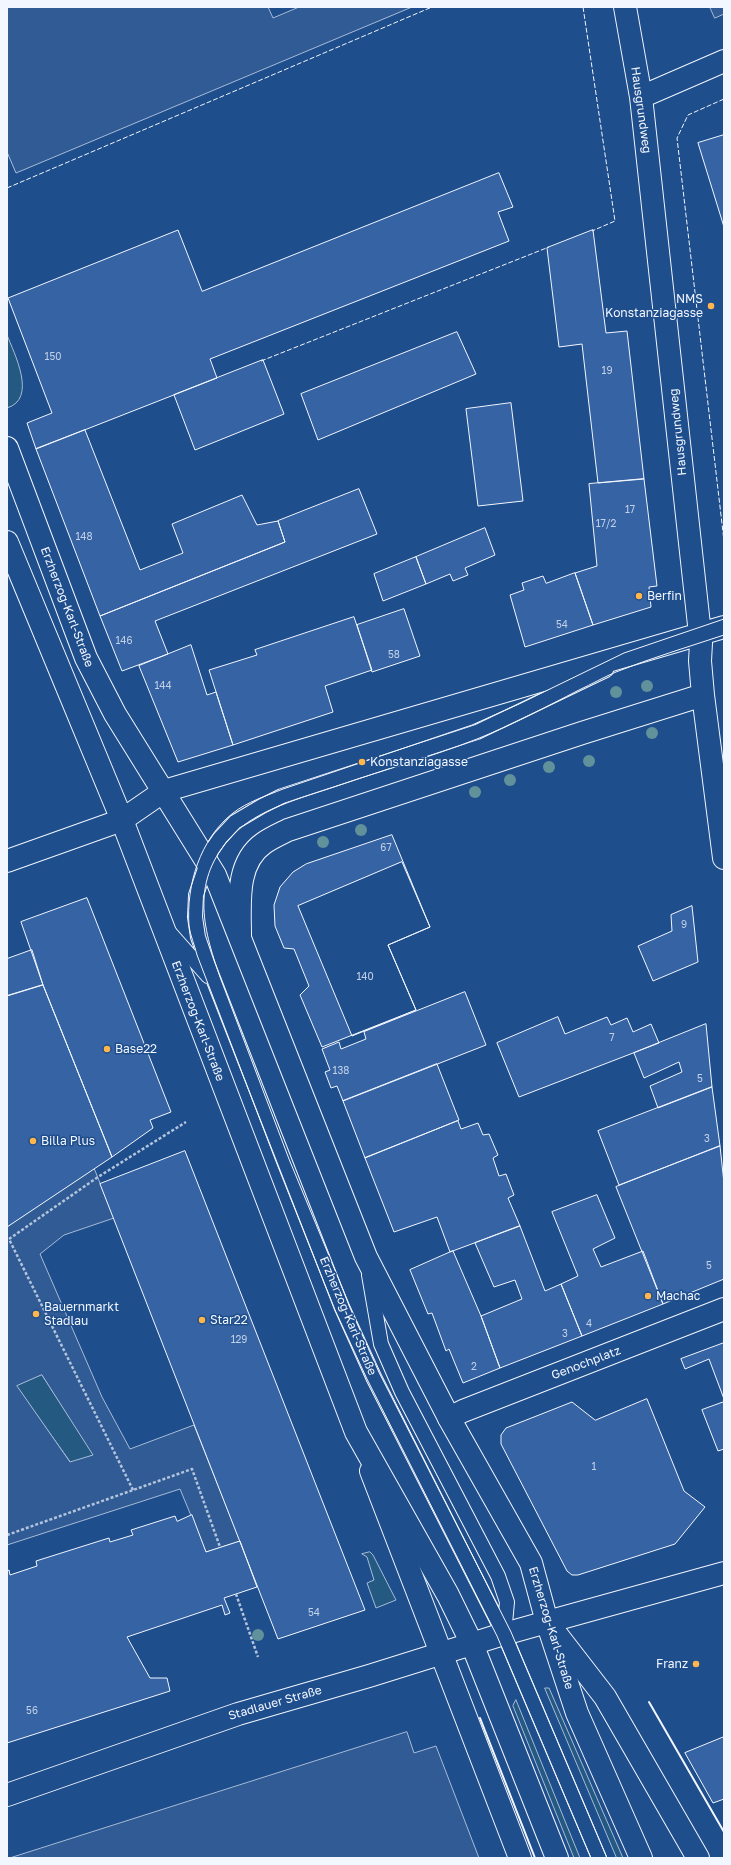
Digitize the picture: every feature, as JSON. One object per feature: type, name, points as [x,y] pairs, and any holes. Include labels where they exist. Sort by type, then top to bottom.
[{"type":"main road","name":"Hausgrundweg","points":[[625,7],[641,97],[700,635],[700,661],[703,695],[724,858]]},
{"type":"main road","points":[[641,97],[724,61]]},
{"type":"main road","name":"Erzherzog-Karl-Straße","points":[[7,448],[86,658],[115,714],[215,875],[366,1257],[449,1418],[531,1563],[547,1622],[577,1713],[641,1858]]},
{"type":"main road","name":"Erzherzog-Karl-Straße","points":[[7,542],[122,820],[440,1654],[520,1858]]},
{"type":"main road","points":[[7,861],[122,820],[164,791],[724,628]]},
{"type":"main road","points":[[240,935],[240,894],[246,863],[263,844],[288,830],[582,732],[703,695]]},
{"type":"main road","name":"Genochplatz","points":[[449,1418],[470,1408],[724,1309]]},
{"type":"main road","name":"Erzherzog-Karl-Straße","points":[[356,1432],[448,1595],[472,1644],[557,1858]]},
{"type":"main road","points":[[698,1858],[605,1697],[547,1622],[724,1573]]},
{"type":"main road","name":"Stadlauer Straße","points":[[7,1795],[213,1722],[547,1622]]},
{"type":"lane","points":[[207,860],[220,838],[235,822],[262,806],[289,794],[477,732],[613,666],[670,644]]},
{"type":"lane","name":"Erzherzog-Karl-Straße","points":[[207,860],[196,895],[195,917],[198,937],[342,1308],[373,1377],[504,1634],[598,1858]]},
{"type":"lane","name":"Erzherzog-Karl-Straße","points":[[161,923],[202,967],[217,988]]},
{"type":"lane","name":"Erzherzog-Karl-Straße","points":[[366,1257],[381,1344],[402,1392],[498,1576],[507,1602],[504,1634]]},
{"type":"path","points":[[133,1490],[9,1239],[98,1177],[186,1122]]},
{"type":"path","points":[[7,1535],[192,1469],[220,1547]]},
{"type":"path","points":[[236,1594],[258,1657]]},
{"type":"shaded area","points":[[7,7],[268,7],[273,18],[299,7],[412,7],[16,173],[7,152]]},
{"type":"shaded area","points":[[710,7],[724,7],[724,14],[715,18]]},
{"type":"shaded area","points":[[7,335],[18,364],[22,386],[21,395],[16,403],[7,408]]},
{"type":"shaded area","name":"Bauernmarkt Stadlau","points":[[94,1168],[114,1218],[64,1235],[40,1254],[102,1397],[130,1449],[194,1425],[240,1541],[206,1552],[180,1489],[7,1545],[7,1227]],"holes":[[[42,1375],[93,1455],[70,1462],[17,1386]]]},
{"type":"shaded area","points":[[42,1375],[94,1455],[71,1463],[16,1386]]},
{"type":"shaded area","points":[[370,1552],[373,1555],[396,1600],[376,1608],[367,1583],[374,1580],[367,1557],[362,1554]]},
{"type":"shaded area","points":[[545,1688],[549,1688],[623,1858],[617,1858]]},
{"type":"shaded area","points":[[516,1700],[580,1858],[574,1858],[513,1706]]},
{"type":"shaded area","points":[[407,1732],[414,1753],[436,1746],[479,1858],[10,1858]]},
{"type":"building","points":[[724,135],[724,227],[698,143]]},
{"type":"building","points":[[499,173],[513,207],[498,212],[509,241],[210,359],[217,378],[36,449],[27,423],[52,413],[8,298],[178,230],[202,291]]},
{"type":"building","points":[[593,230],[606,333],[627,331],[644,479],[598,483],[582,344],[559,347],[547,248]]},
{"type":"building","points":[[457,332],[476,374],[318,440],[301,394]]},
{"type":"building","points":[[263,360],[284,414],[195,450],[174,395]]},
{"type":"building","points":[[511,403],[523,501],[478,506],[466,409]]},
{"type":"building","points":[[85,430],[140,570],[183,553],[172,524],[242,495],[257,525],[278,521],[285,542],[100,616],[36,449]]},
{"type":"building","points":[[644,479],[657,586],[649,587],[651,607],[593,625],[575,573],[597,566],[589,484]]},
{"type":"building","points":[[359,489],[377,534],[155,621],[168,654],[122,671],[100,616],[285,542],[278,521]]},
{"type":"building","points":[[485,528],[495,555],[465,568],[468,575],[453,581],[450,574],[426,584],[416,557]]},
{"type":"building","points":[[416,557],[426,584],[383,601],[374,574]]},
{"type":"building","points":[[575,573],[593,625],[525,647],[510,595],[524,590],[522,583],[543,576],[546,583]]},
{"type":"building","points":[[404,609],[420,656],[372,672],[357,625]]},
{"type":"building","points":[[354,617],[372,670],[325,686],[333,712],[233,745],[209,670],[257,655],[255,650]]},
{"type":"building","points":[[191,645],[207,695],[216,692],[233,745],[178,762],[139,666]]},
{"type":"building","points":[[392,835],[430,927],[388,945],[416,1010],[322,1047],[300,995],[309,986],[294,949],[284,948],[275,926],[274,905],[280,887],[293,872],[306,864]]},
{"type":"building","points":[[402,862],[430,927],[388,945],[416,1010],[352,1036],[298,906]]},
{"type":"building","name":"Base22","points":[[87,898],[171,1112],[150,1120],[153,1128],[112,1157],[43,985],[21,922]]},
{"type":"building","points":[[692,906],[698,962],[653,981],[638,946],[672,931],[671,915]]},
{"type":"building","points":[[32,950],[43,985],[7,996],[7,959]]},
{"type":"building","points":[[43,985],[112,1157],[7,1227],[7,996]]},
{"type":"building","points":[[465,992],[486,1045],[343,1101],[337,1086],[331,1088],[325,1072],[330,1070],[322,1049],[339,1042],[341,1049],[366,1039],[364,1032]]},
{"type":"building","points":[[558,1017],[565,1034],[607,1017],[611,1025],[627,1018],[633,1032],[651,1024],[659,1043],[519,1097],[497,1043]]},
{"type":"building","points":[[706,1024],[712,1087],[658,1108],[650,1086],[682,1072],[679,1062],[644,1078],[634,1053]]},
{"type":"building","points":[[437,1064],[459,1120],[365,1158],[343,1101]]},
{"type":"building","points":[[712,1087],[720,1146],[619,1185],[598,1131]]},
{"type":"building","points":[[458,1121],[461,1129],[478,1123],[483,1135],[489,1134],[498,1155],[493,1158],[499,1176],[506,1174],[514,1195],[508,1198],[520,1226],[450,1252],[437,1217],[394,1232],[365,1158]]},
{"type":"building","points":[[720,1146],[724,1183],[724,1279],[663,1304],[616,1187]]},
{"type":"building","name":"Star22","points":[[185,1151],[365,1610],[278,1639],[100,1184]]},
{"type":"building","points":[[597,1195],[615,1238],[593,1249],[601,1267],[643,1251],[663,1304],[582,1336],[561,1284],[578,1276],[552,1212]]},
{"type":"building","points":[[520,1226],[545,1291],[561,1284],[582,1336],[500,1368],[481,1316],[522,1299],[515,1280],[494,1287],[475,1243]]},
{"type":"building","points":[[453,1251],[481,1316],[500,1368],[463,1383],[449,1349],[446,1351],[432,1313],[428,1314],[410,1270]]},
{"type":"building","points":[[724,1343],[724,1399],[709,1359],[685,1369],[681,1359]]},
{"type":"building","points":[[647,1399],[684,1491],[705,1507],[675,1544],[578,1575],[572,1575],[567,1571],[501,1444],[501,1435],[506,1428],[572,1402],[595,1420]]},
{"type":"building","points":[[724,1402],[724,1449],[718,1451],[702,1410]]},
{"type":"building","points":[[192,1515],[206,1552],[240,1541],[257,1587],[224,1598],[230,1613],[225,1615],[222,1605],[127,1637],[150,1678],[167,1678],[170,1691],[7,1743],[7,1571],[9,1570],[10,1575],[37,1566],[36,1561],[109,1538],[110,1542],[133,1535],[131,1530],[175,1516],[177,1521]]},
{"type":"building","points":[[724,1737],[724,1799],[713,1803],[685,1753]]},
{"type":"tram line","points":[[591,1858],[497,1636],[367,1379],[335,1310],[197,955],[189,926],[190,895],[193,879],[204,849],[222,824],[233,813],[244,806],[283,789],[472,725],[624,653],[724,619]]},
{"type":"tram line","points":[[607,1858],[511,1632],[381,1374],[349,1304],[289,1159],[220,977],[205,922],[205,887],[210,869],[219,853],[232,836],[253,819],[281,805],[477,739],[516,722],[616,672],[656,657],[724,635]]},
{"type":"fence","points":[[7,188],[432,7]]},
{"type":"fence","points":[[583,7],[615,221],[592,231]]},
{"type":"fence","points":[[724,99],[688,115],[677,138],[724,541]]},
{"type":"fence","points":[[261,361],[549,247]]},
{"type":"fence","points":[[480,1718],[535,1858]]},
{"type":"wall","points":[[649,1702],[724,1832]]},
{"type":"wall","points":[[480,1718],[535,1858]]},
{"type":"place","name":"NMS Konstanziagasse","points":[[711,306]]},
{"type":"place","name":"Berfin","points":[[639,596]]},
{"type":"place","name":"Konstanziagasse","points":[[362,762]]},
{"type":"place","name":"Base22","points":[[107,1049]]},
{"type":"place","name":"Billa Plus","points":[[33,1141]]},
{"type":"place","name":"Machac","points":[[648,1296]]},
{"type":"place","name":"Bauernmarkt Stadlau","points":[[36,1314]]},
{"type":"place","name":"Star22","points":[[202,1320]]},
{"type":"place","name":"Franz","points":[[696,1664]]}]
